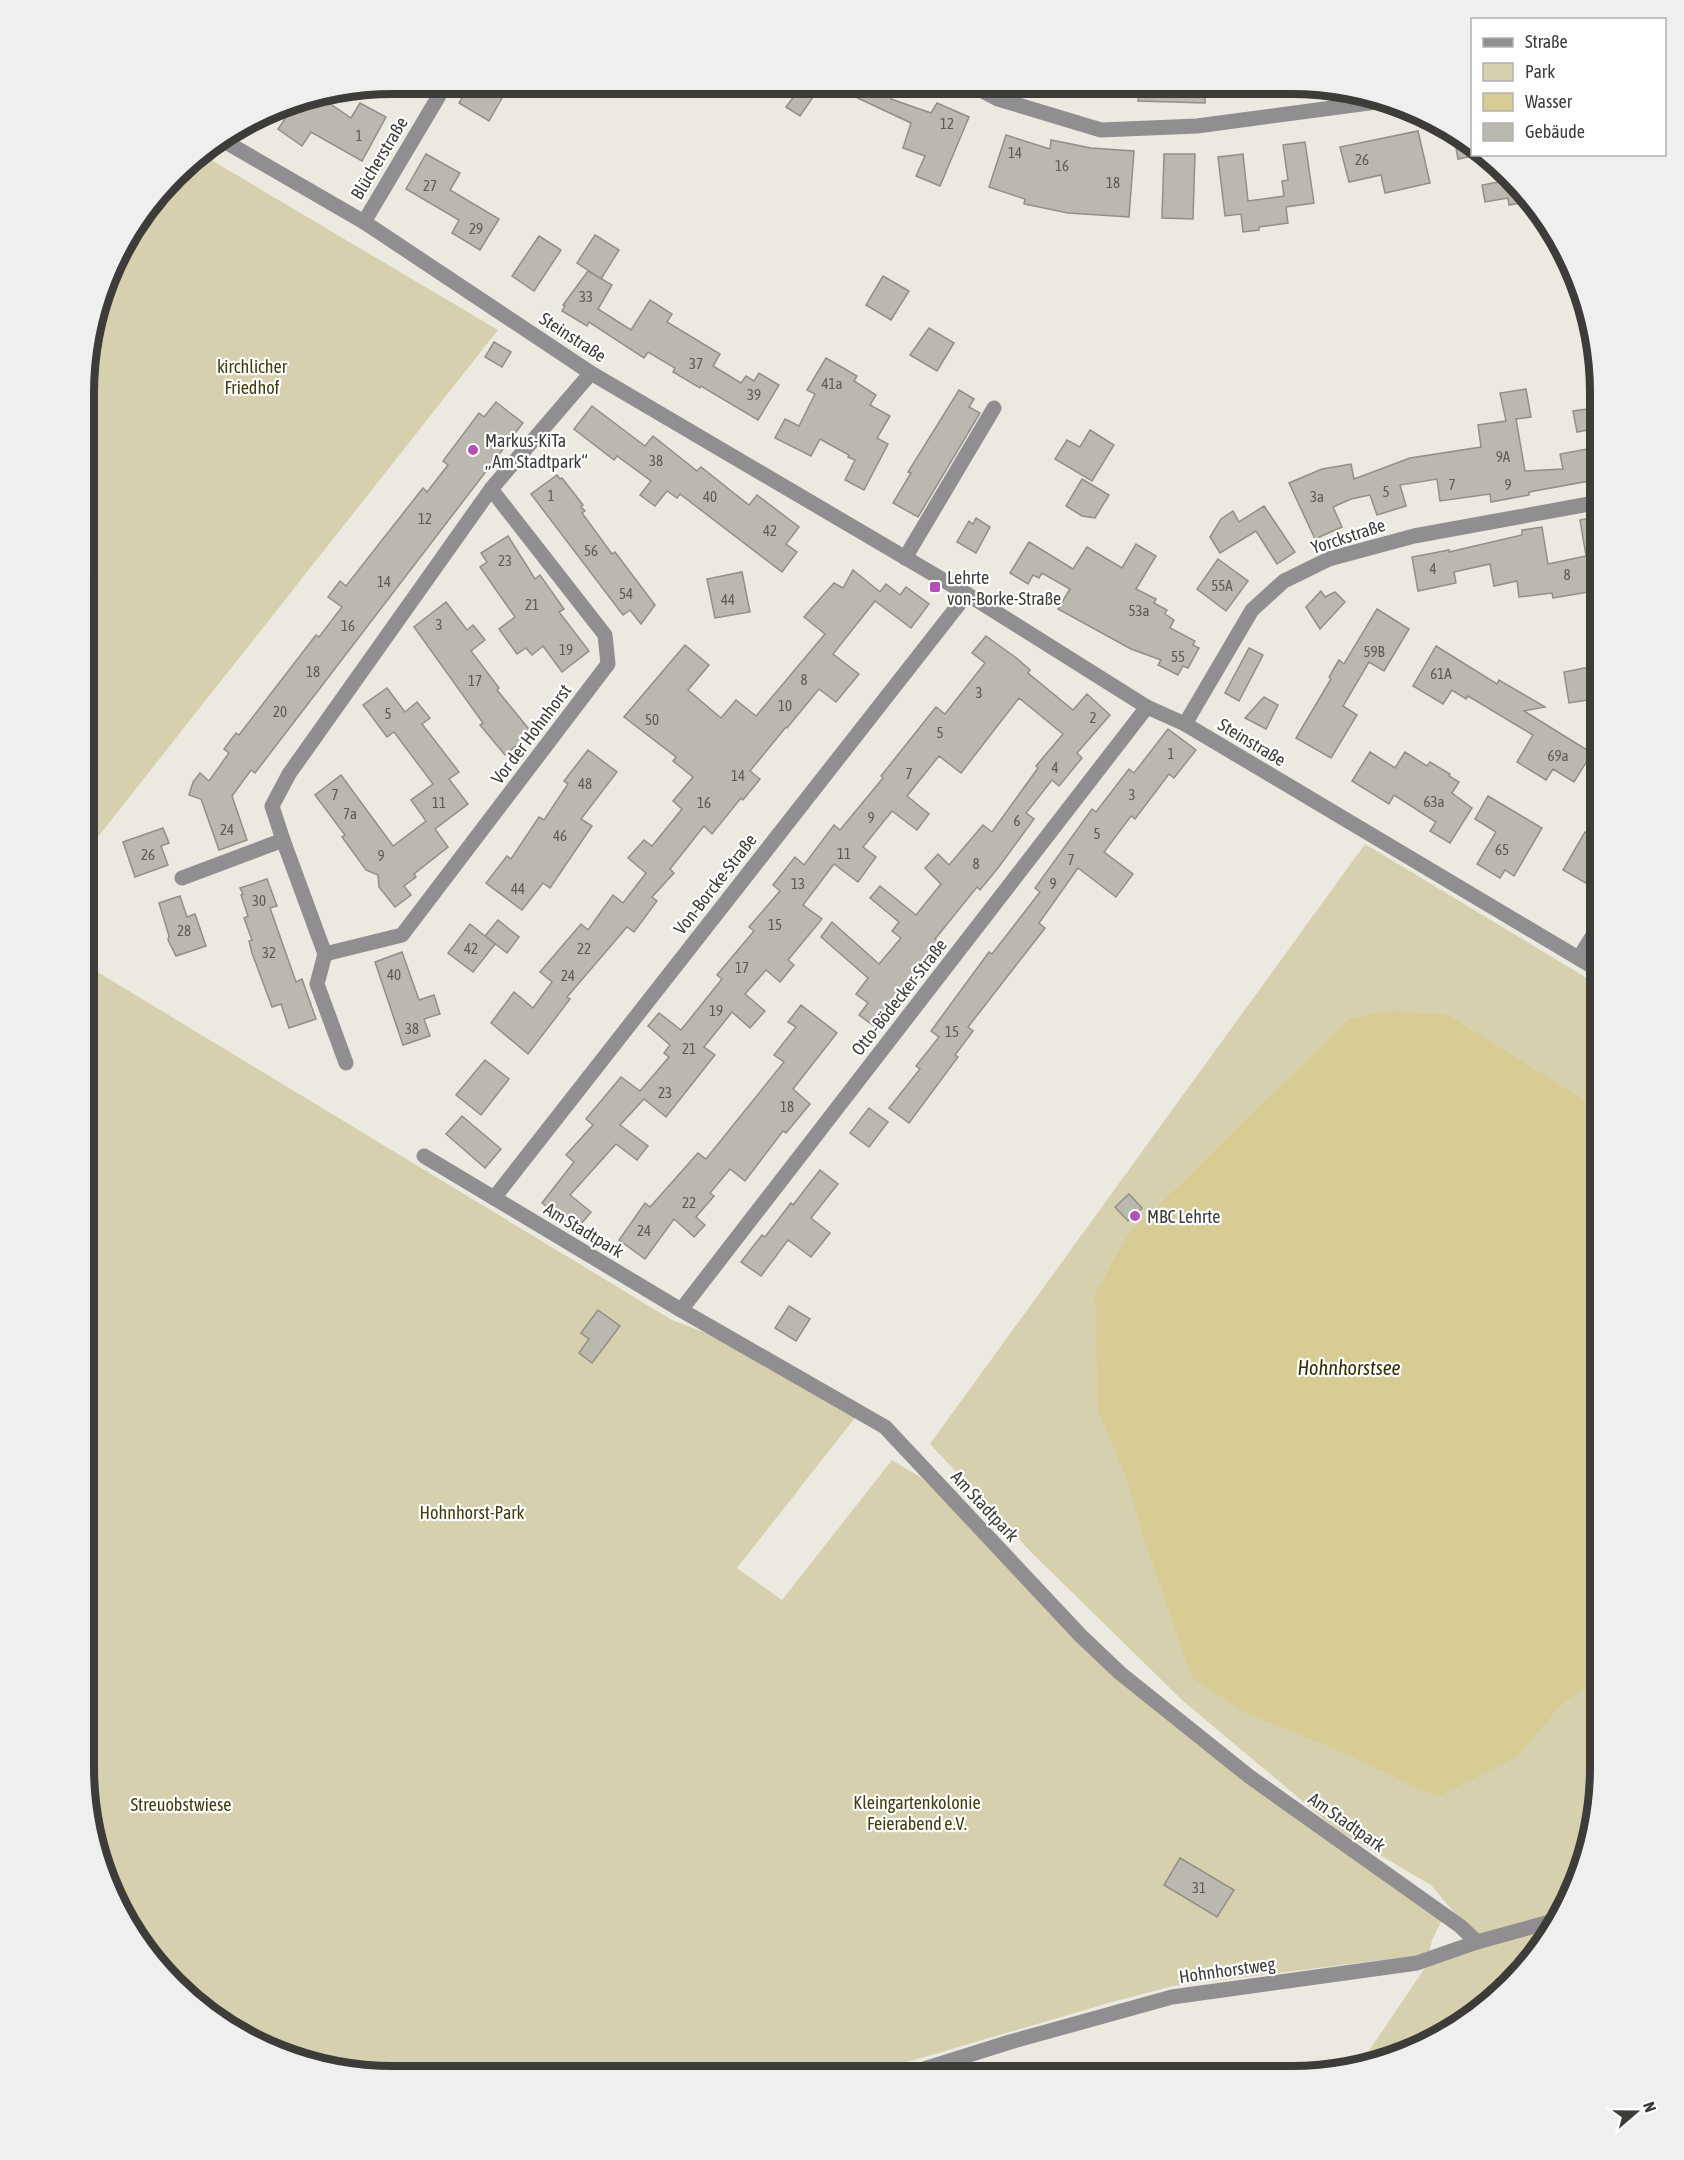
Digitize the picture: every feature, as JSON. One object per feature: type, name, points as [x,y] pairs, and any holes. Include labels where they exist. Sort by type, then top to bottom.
[{"type":"street","name":"Blücherstraße","points":[[364,222],[440,94]]},
{"type":"street","points":[[988,94],[998,99],[1101,130],[1197,126],[1363,104]]},
{"type":"street","name":"Steinstraße","points":[[229,144],[364,222],[591,373],[967,594],[1148,707],[1185,724],[1590,965]]},
{"type":"street","points":[[346,1063],[317,984],[326,954],[283,840],[273,806],[289,774],[491,489],[591,373]]},
{"type":"street","points":[[905,558],[994,408]]},
{"type":"street","name":"Vor der Hohnhorst","points":[[326,954],[402,935],[608,664],[605,635],[491,489]]},
{"type":"street","name":"Yorckstraße","points":[[1185,724],[1252,610],[1284,581],[1329,559],[1414,536],[1590,504]]},
{"type":"street","name":"Von-Borcke-Straße","points":[[494,1198],[967,594]]},
{"type":"street","name":"Otto-Bödecker-Straße","points":[[681,1310],[1148,707]]},
{"type":"street","points":[[182,878],[283,840]]},
{"type":"street","points":[[1579,958],[1590,940]]},
{"type":"street","name":"Am Stadtpark","points":[[423,1156],[681,1310],[885,1427],[1073,1628],[1120,1673],[1250,1777],[1460,1926],[1478,1942]]},
{"type":"street","name":"Hohnhorstweg","points":[[934,2066],[1010,2042],[1172,1997],[1417,1963],[1478,1942],[1545,1923]]},
{"type":"green space","name":"kirchlicher Friedhof","points":[[208,158],[498,330],[94,842],[95,374],[100,335],[110,297],[125,261],[156,211],[182,182]]},
{"type":"green space","name":"Hohnhorstsee","points":[[1365,844],[1590,980],[1590,1766],[1587,1806],[1574,1863],[1559,1899],[1528,1949],[1502,1978],[1473,2004],[1423,2035],[1387,2050],[1366,2056],[1427,1965],[1478,1941],[1431,1885],[1337,1830],[1183,1701],[1031,1552],[930,1444]]},
{"type":"green space","points":[[94,970],[672,1320],[796,1368],[862,1409],[737,1568],[782,1600],[892,1460],[922,1478],[1091,1653],[1442,1920],[1432,1940],[1429,1954],[1173,1986],[894,2066],[394,2066],[335,2060],[279,2043],[227,2015],[182,1978],[156,1949],[125,1899],[110,1863],[100,1825],[95,1786]]},
{"type":"water","name":"Hohnhorstsee","points":[[1388,1011],[1448,1015],[1590,1104],[1590,1684],[1561,1705],[1518,1756],[1437,1797],[1344,1753],[1246,1713],[1192,1678],[1126,1478],[1098,1410],[1095,1294],[1127,1236],[1349,1019]]},
{"type":"building","points":[[464,94],[504,94],[489,121],[459,103]]},
{"type":"building","points":[[796,94],[809,94],[813,97],[800,116],[786,107]]},
{"type":"building","points":[[849,94],[893,94],[891,99],[931,113],[937,103],[969,117],[940,186],[916,176],[925,156],[903,148],[911,123]]},
{"type":"building","points":[[1138,94],[1205,94],[1205,103],[1138,101]]},
{"type":"building","points":[[328,102],[351,118],[360,103],[386,117],[362,161],[311,132],[302,146],[278,129],[289,113]]},
{"type":"building","points":[[1418,131],[1430,183],[1385,193],[1381,175],[1349,182],[1340,147]]},
{"type":"building","points":[[1006,135],[1050,149],[1051,140],[1091,148],[1134,151],[1129,217],[1068,213],[1024,204],[1025,199],[989,187]]},
{"type":"building","points":[[1305,142],[1314,203],[1286,207],[1288,223],[1243,232],[1241,214],[1225,216],[1218,157],[1243,154],[1248,201],[1284,196],[1282,181],[1288,180],[1283,145]]},
{"type":"building","points":[[1455,144],[1473,156],[1458,159]]},
{"type":"building","points":[[426,154],[460,173],[450,190],[499,219],[480,250],[452,233],[459,220],[406,189]]},
{"type":"building","points":[[1164,154],[1195,154],[1193,219],[1162,218]]},
{"type":"building","points":[[1501,181],[1521,203],[1509,205],[1508,198],[1485,202],[1482,185]]},
{"type":"building","points":[[595,235],[619,250],[601,279],[577,263]]},
{"type":"building","points":[[539,236],[561,250],[534,291],[512,276]]},
{"type":"building","points":[[588,271],[612,285],[598,309],[631,330],[650,300],[672,314],[667,322],[720,354],[713,366],[741,383],[746,376],[754,381],[759,373],[779,385],[758,420],[673,372],[675,368],[648,352],[644,358],[589,322],[587,326],[562,311],[565,306],[563,305]]},
{"type":"building","points":[[883,276],[909,291],[891,320],[866,305]]},
{"type":"building","points":[[929,328],[954,343],[937,371],[910,355]]},
{"type":"building","points":[[494,342],[511,352],[502,367],[485,357]]},
{"type":"building","points":[[826,358],[857,376],[854,381],[876,395],[870,405],[890,416],[877,438],[888,444],[864,490],[845,480],[855,460],[848,457],[849,455],[820,439],[811,456],[775,438],[785,419],[799,426],[815,394],[807,390]]},
{"type":"building","points":[[1526,389],[1531,417],[1516,419],[1525,471],[1563,469],[1560,454],[1590,448],[1590,481],[1529,492],[1529,495],[1491,502],[1490,494],[1440,501],[1437,479],[1400,485],[1406,506],[1377,515],[1370,495],[1351,499],[1333,507],[1342,527],[1315,539],[1289,483],[1322,469],[1351,464],[1354,479],[1410,458],[1481,447],[1478,425],[1506,421],[1500,393]]},
{"type":"building","points":[[959,390],[974,399],[969,407],[980,413],[918,517],[893,503],[911,473],[908,472]]},
{"type":"building","points":[[496,402],[523,423],[255,773],[251,770],[232,796],[247,840],[219,850],[201,799],[189,795],[193,782],[200,773],[209,781],[229,753],[224,749],[236,733],[239,735],[316,635],[319,637],[342,607],[328,597],[340,581],[346,586],[423,488],[427,492],[448,465],[443,461],[479,413],[484,417]]},
{"type":"building","points":[[592,406],[645,446],[653,436],[697,471],[701,467],[749,505],[757,495],[799,527],[786,544],[797,552],[782,572],[680,494],[677,498],[667,491],[655,506],[640,495],[651,481],[617,456],[614,460],[574,429]]},
{"type":"building","points":[[1590,409],[1590,430],[1577,432],[1573,411]]},
{"type":"building","points":[[1090,430],[1114,445],[1092,481],[1055,459],[1067,440],[1080,447]]},
{"type":"building","points":[[557,475],[560,479],[562,478],[583,505],[581,507],[585,511],[582,513],[612,554],[615,552],[655,605],[641,624],[630,610],[623,615],[531,494]]},
{"type":"building","points":[[1082,479],[1109,495],[1095,518],[1082,516],[1066,506]]},
{"type":"building","points":[[1264,506],[1295,552],[1277,564],[1256,531],[1220,553],[1210,537],[1221,519],[1233,511],[1239,522]]},
{"type":"building","points":[[976,518],[990,527],[976,553],[957,542],[969,521],[973,524]]},
{"type":"building","points":[[1590,518],[1590,592],[1553,598],[1552,593],[1519,597],[1517,581],[1494,586],[1490,564],[1454,572],[1456,583],[1418,591],[1412,557],[1449,550],[1449,552],[1522,535],[1522,530],[1542,527],[1548,564],[1586,556],[1580,520]]},
{"type":"building","points":[[508,536],[535,579],[540,575],[564,609],[559,612],[589,651],[562,672],[543,646],[532,655],[526,648],[517,654],[499,629],[515,617],[480,567],[487,562],[481,553]]},
{"type":"building","points":[[1029,542],[1073,569],[1087,547],[1122,568],[1136,544],[1156,556],[1136,589],[1156,599],[1154,603],[1167,610],[1165,614],[1174,620],[1170,628],[1195,641],[1193,645],[1199,648],[1188,668],[1183,666],[1178,675],[1158,665],[1161,660],[1131,649],[1058,609],[1070,589],[1042,573],[1039,578],[1033,575],[1028,584],[1010,573]]},
{"type":"building","points":[[1218,559],[1248,581],[1226,611],[1197,589]]},
{"type":"building","points":[[853,570],[880,592],[886,584],[900,595],[906,587],[929,604],[911,628],[875,601],[833,654],[859,674],[836,702],[819,689],[750,771],[760,779],[743,800],[741,798],[712,834],[704,826],[670,869],[674,873],[652,897],[657,901],[634,932],[627,927],[567,997],[570,999],[528,1054],[491,1023],[514,992],[533,1008],[552,982],[540,972],[581,924],[588,930],[613,895],[623,903],[646,873],[628,858],[644,840],[652,846],[682,809],[673,801],[693,777],[673,761],[676,757],[624,717],[685,645],[709,665],[688,690],[721,718],[736,700],[756,716],[825,634],[804,617],[834,583],[843,588]]},
{"type":"building","points":[[742,572],[750,612],[715,618],[707,579]]},
{"type":"building","points":[[1321,591],[1325,597],[1335,592],[1345,602],[1320,629],[1306,607]]},
{"type":"building","points":[[446,602],[467,630],[473,625],[485,640],[471,651],[499,688],[497,690],[532,733],[505,755],[480,725],[483,723],[414,627]]},
{"type":"building","points":[[1377,609],[1409,629],[1384,671],[1369,662],[1343,706],[1357,715],[1331,758],[1296,738],[1331,679],[1329,677],[1339,660],[1344,664]]},
{"type":"building","points":[[986,636],[1015,657],[1030,670],[1028,673],[1073,710],[1087,694],[1110,715],[1077,753],[1082,758],[1059,786],[1052,780],[1026,813],[1034,819],[980,890],[977,887],[935,939],[941,944],[874,1026],[859,1015],[868,1003],[856,994],[868,978],[821,937],[832,922],[879,964],[901,938],[892,931],[899,922],[870,898],[880,886],[916,915],[941,884],[925,868],[938,854],[949,865],[983,825],[992,832],[1038,768],[1036,766],[1063,734],[1019,698],[961,773],[939,756],[907,796],[929,814],[917,830],[892,811],[863,847],[876,857],[858,882],[834,864],[803,905],[822,919],[788,960],[794,965],[780,982],[766,970],[745,994],[765,1011],[750,1028],[732,1012],[704,1047],[715,1055],[666,1117],[644,1099],[620,1125],[648,1146],[637,1160],[616,1144],[570,1195],[591,1212],[576,1230],[542,1203],[574,1162],[566,1155],[593,1125],[586,1119],[621,1077],[640,1091],[669,1057],[664,1053],[670,1045],[648,1026],[659,1013],[681,1030],[722,979],[717,975],[754,931],[749,927],[780,891],[773,885],[795,857],[804,865],[834,825],[840,830],[883,778],[881,776],[936,707],[945,714],[985,663],[972,653]]},
{"type":"building","points":[[1436,646],[1497,684],[1499,680],[1545,707],[1524,711],[1590,752],[1590,756],[1574,782],[1553,769],[1546,780],[1517,762],[1533,735],[1468,696],[1466,699],[1452,690],[1443,704],[1413,686]]},
{"type":"building","points":[[1249,648],[1263,655],[1239,701],[1225,693]]},
{"type":"building","points":[[1590,667],[1590,700],[1569,703],[1564,672]]},
{"type":"building","points":[[387,688],[405,712],[417,702],[430,718],[422,724],[459,772],[449,779],[468,804],[435,829],[448,847],[414,874],[416,877],[404,886],[411,895],[395,907],[379,887],[378,875],[366,870],[342,837],[345,835],[315,795],[341,775],[393,846],[426,821],[411,800],[433,784],[394,732],[387,737],[363,705]]},
{"type":"building","points":[[1264,697],[1278,705],[1266,729],[1245,718]]},
{"type":"building","points":[[1168,729],[1196,750],[1174,778],[1169,774],[1135,819],[1131,816],[1104,852],[1133,874],[1116,897],[1078,868],[1039,923],[1045,928],[968,1027],[973,1031],[955,1055],[958,1057],[909,1123],[889,1108],[920,1069],[916,1066],[939,1037],[931,1031],[989,952],[992,954],[1040,892],[1035,888],[1092,809],[1096,812],[1129,769],[1134,773]]},
{"type":"building","points":[[588,750],[617,772],[581,819],[592,826],[550,888],[543,883],[522,910],[486,883],[507,856],[511,859],[539,817],[544,820],[568,784],[564,781]]},
{"type":"building","points":[[1370,752],[1395,768],[1405,752],[1427,766],[1430,762],[1459,782],[1452,793],[1472,808],[1450,843],[1430,831],[1436,822],[1394,795],[1389,804],[1352,781]]},
{"type":"building","points":[[1488,796],[1542,828],[1514,876],[1505,870],[1500,878],[1477,864],[1496,832],[1475,819]]},
{"type":"building","points":[[163,828],[169,843],[161,846],[168,865],[135,877],[123,842]]},
{"type":"building","points":[[1585,832],[1590,835],[1590,885],[1563,870]]},
{"type":"building","points":[[267,879],[277,906],[270,908],[296,982],[302,979],[316,1019],[289,1028],[281,1004],[272,1007],[252,953],[249,941],[252,940],[244,918],[248,916],[240,888]]},
{"type":"building","points":[[180,896],[187,917],[195,914],[206,946],[176,956],[168,940],[169,936],[159,903]]},
{"type":"building","points":[[498,920],[519,937],[507,953],[485,936]]},
{"type":"building","points":[[470,924],[495,944],[473,972],[448,953]]},
{"type":"building","points":[[402,952],[419,1000],[434,995],[440,1014],[424,1019],[430,1036],[403,1045],[375,962]]},
{"type":"building","points":[[801,1005],[837,1033],[793,1089],[810,1104],[786,1133],[783,1131],[745,1181],[730,1169],[710,1193],[714,1196],[696,1217],[705,1225],[694,1237],[674,1219],[645,1259],[619,1240],[645,1203],[650,1207],[698,1153],[706,1159],[784,1062],[774,1055],[796,1027],[788,1022]]},
{"type":"building","points":[[485,1060],[509,1079],[481,1115],[456,1095]]},
{"type":"building","points":[[869,1108],[888,1122],[869,1147],[850,1133]]},
{"type":"building","points":[[462,1116],[501,1149],[485,1168],[446,1134]]},
{"type":"building","points":[[820,1170],[838,1184],[811,1218],[830,1233],[811,1257],[788,1240],[761,1276],[741,1262],[762,1235],[765,1237],[791,1203],[793,1205]]},
{"type":"building","points":[[1129,1194],[1142,1208],[1128,1221],[1115,1207]]},
{"type":"building","points":[[789,1306],[810,1319],[796,1341],[775,1328]]},
{"type":"building","points":[[598,1310],[620,1326],[592,1363],[579,1353],[589,1339],[581,1333]]},
{"type":"building","points":[[1180,1858],[1234,1890],[1217,1917],[1164,1885]]},
{"type":"place","name":"Markus-KiTa „Am Stadtpark“","points":[[473,450]]},
{"type":"place","name":"Lehrte von-Borke-Straße","points":[[935,587]]},
{"type":"place","name":"MBC Lehrte","points":[[1135,1216]]},
{"type":"park label","name":"Hohnhorst-Park","points":[[472,1512]]},
{"type":"park label","name":"Streuobstwiese","points":[[181,1804]]},
{"type":"park label","name":"Kleingartenkolonie Feierabend e.V.","points":[[917,1812]]}]
